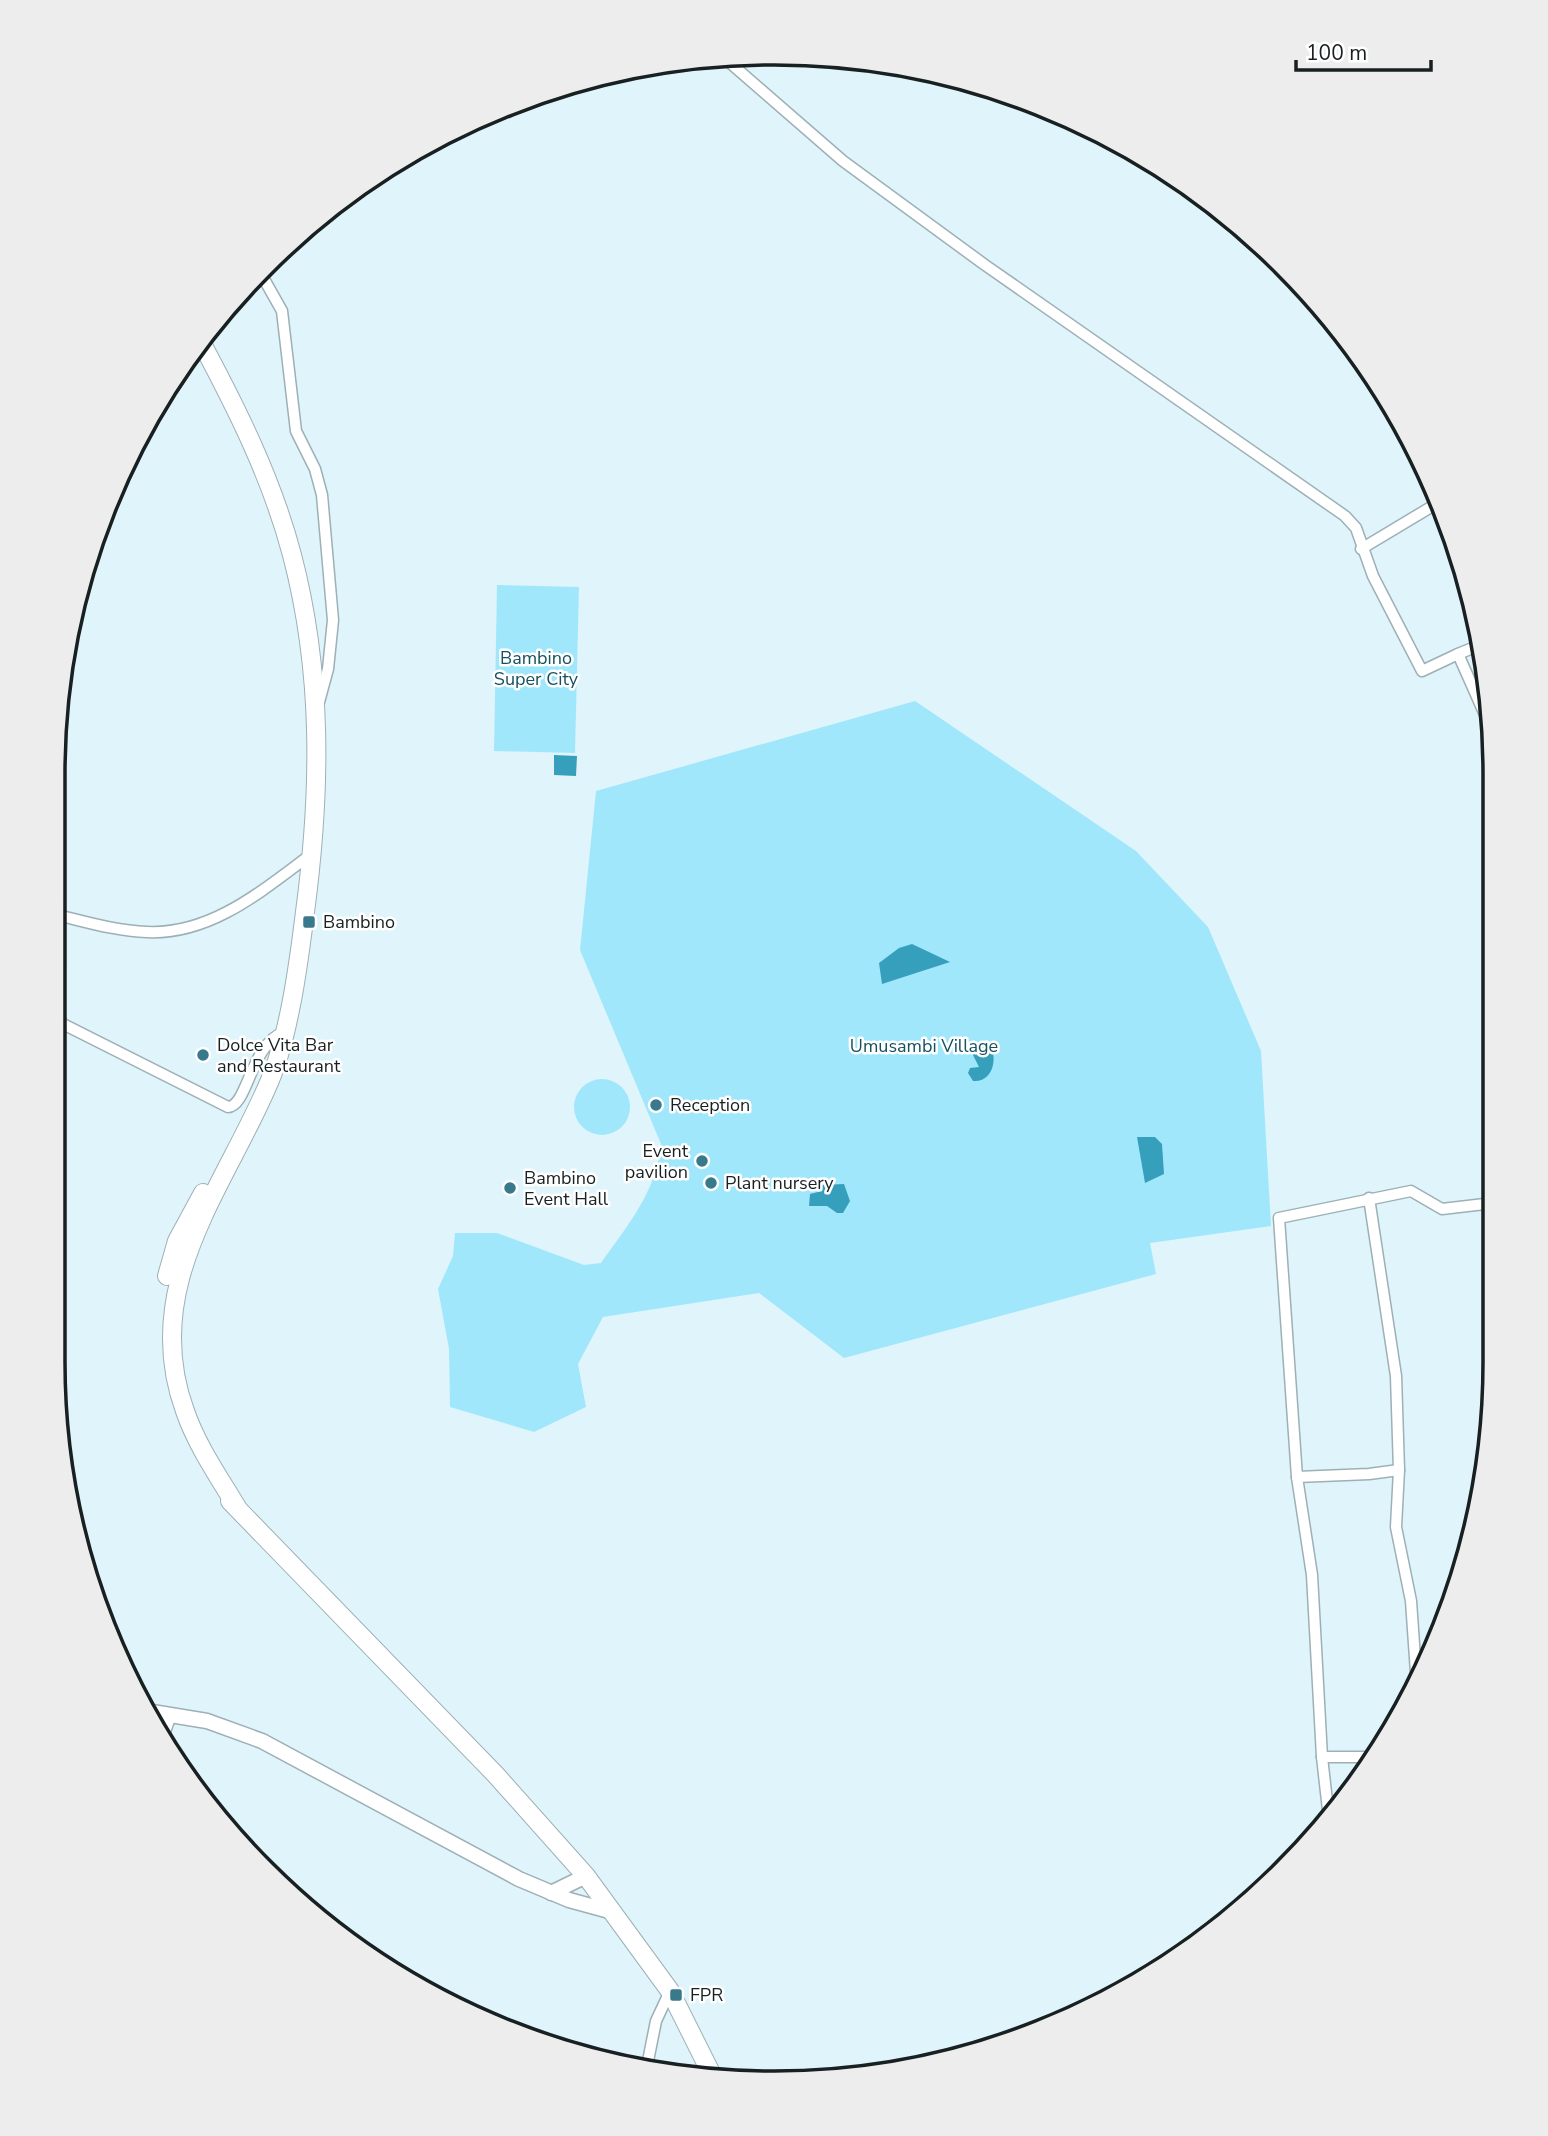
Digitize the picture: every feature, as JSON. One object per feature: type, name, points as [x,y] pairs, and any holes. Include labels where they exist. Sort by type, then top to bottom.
[{"type":"highway","points":[[205,350],[246,427],[292,554],[311,650],[317,712],[318,764],[313,853],[299,958],[284,1032],[268,1085],[240,1140],[205,1189],[177,1241],[162,1296],[159,1330],[166,1387],[189,1450],[212,1485],[495,1773],[586,1876],[670,1991],[708,2068]]},
{"type":"street","points":[[734,66],[843,161],[985,265],[1154,380],[1345,516],[1356,528],[1361,549],[1422,671],[1472,648]]},
{"type":"street","points":[[265,280],[282,311],[296,431],[315,469],[322,495],[333,620],[328,669],[317,712]]},
{"type":"street","points":[[1361,549],[1431,507]]},
{"type":"street","points":[[1458,654],[1479,702]]},
{"type":"street","points":[[65,917],[128,931],[151,932],[200,924],[226,913],[313,853]]},
{"type":"street","points":[[65,1026],[228,1107],[235,1105],[241,1097],[261,1049],[273,1037],[284,1032]]},
{"type":"street","points":[[1327,1805],[1322,1758],[1312,1575],[1297,1477],[1279,1218],[1411,1191],[1442,1209],[1483,1204]]},
{"type":"street","points":[[1369,1198],[1396,1376],[1399,1470],[1396,1527],[1411,1601],[1415,1664]]},
{"type":"street","points":[[1297,1477],[1369,1475],[1399,1470]]},
{"type":"street","points":[[158,1713],[207,1721],[262,1741],[481,1859],[551,1893],[613,1912]]},
{"type":"street","points":[[166,1728],[171,1715]]},
{"type":"street","points":[[1322,1758],[1363,1757]]},
{"type":"street","points":[[551,1893],[586,1876]]},
{"type":"street","points":[[648,2060],[656,2021],[670,1991]]},
{"type":"green space","name":"Bambino Super City","points":[[497,585],[579,587],[575,753],[494,751]]},
{"type":"green space","name":"Umusambi Village","points":[[915,701],[1136,851],[1208,927],[1261,1051],[1271,1226],[1150,1243],[1156,1274],[844,1358],[759,1293],[603,1317],[578,1364],[586,1407],[534,1432],[450,1407],[449,1349],[438,1289],[453,1256],[455,1233],[497,1233],[584,1265],[601,1263],[647,1193],[658,1161],[661,1144],[580,950],[596,791]]},
{"type":"green space","points":[[602,1079],[617,1084],[625,1092],[630,1107],[625,1122],[617,1130],[602,1135],[587,1130],[579,1122],[574,1107],[579,1092],[587,1084]]},
{"type":"shaded area","points":[[554,755],[577,756],[576,776],[554,775]]},
{"type":"shaded area","points":[[912,944],[950,962],[882,984],[879,963],[899,948]]},
{"type":"shaded area","points":[[988,1042],[994,1061],[990,1073],[986,1078],[973,1081],[968,1073],[970,1068],[979,1067],[973,1055],[979,1043]]},
{"type":"shaded area","points":[[1137,1137],[1155,1137],[1162,1144],[1164,1174],[1145,1183]]},
{"type":"shaded area","points":[[844,1184],[850,1201],[843,1213],[837,1213],[827,1206],[809,1206],[810,1194],[822,1191],[822,1185]]},
{"type":"place","name":"Bambino","points":[[309,922]]},
{"type":"place","name":"Dolce Vita Bar and Restaurant","points":[[203,1055]]},
{"type":"place","name":"Reception","points":[[656,1105]]},
{"type":"place","name":"Event pavilion","points":[[702,1161]]},
{"type":"place","name":"Plant nursery","points":[[711,1183]]},
{"type":"place","name":"Bambino Event Hall","points":[[510,1188]]},
{"type":"place","name":"FPR","points":[[676,1995]]}]
